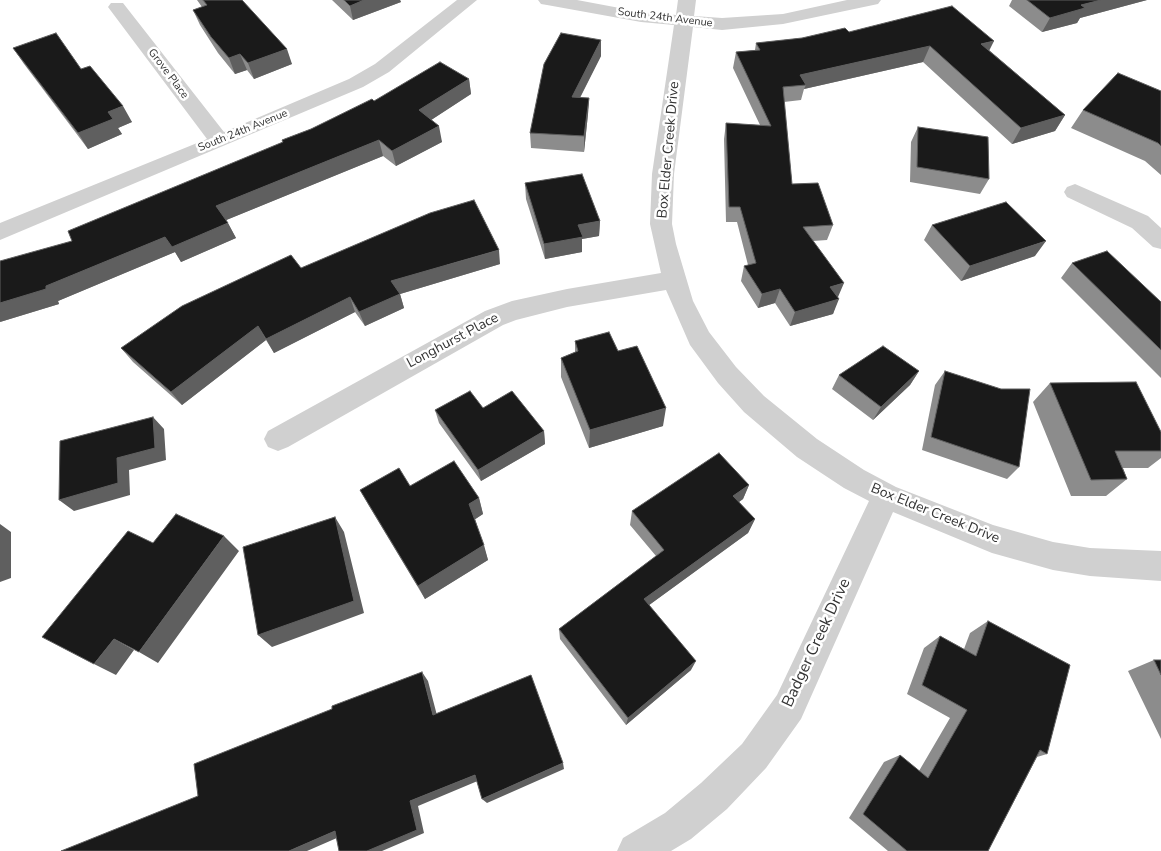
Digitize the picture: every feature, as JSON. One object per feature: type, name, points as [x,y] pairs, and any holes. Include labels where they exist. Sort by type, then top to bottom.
[{"type":"street","name":"South 24th Avenue","points":[[0,232],[330,95],[382,68],[468,0]]},
{"type":"street","name":"South 24th Avenue","points":[[547,0],[685,11],[722,24],[783,19],[872,0]]},
{"type":"street","name":"Grove Place","points":[[117,8],[219,140]]},
{"type":"street","name":"Box Elder Creek Drive","points":[[685,11],[664,174],[661,224],[673,280],[699,338],[727,375],[754,404],[807,448],[854,479],[886,496],[992,538],[1053,556],[1090,562],[1161,566]]},
{"type":"street","points":[[1075,192],[1140,222],[1161,241]]},
{"type":"street","name":"Longhurst Place","points":[[278,438],[494,318],[512,311],[567,298],[673,280]]},
{"type":"street","name":"Badger Creek Drive","points":[[636,851],[678,826],[714,796],[754,756],[789,707],[886,496]]},
{"type":"building","points":[[203,0],[242,0],[287,49],[248,63],[240,54],[229,58],[211,37],[193,10],[207,5]]},
{"type":"building","points":[[344,0],[364,0],[350,6]]},
{"type":"building","points":[[1027,0],[1101,0],[1081,5],[1085,8],[1050,18]]},
{"type":"building","points":[[952,6],[994,41],[981,44],[1065,115],[1021,128],[930,46],[800,75],[806,85],[783,87],[792,184],[818,183],[833,225],[803,227],[844,283],[830,287],[839,299],[795,312],[780,289],[762,294],[744,266],[756,263],[740,207],[729,207],[726,123],[771,126],[736,52],[760,50],[756,43],[802,38],[845,28],[849,32]]},
{"type":"building","points":[[56,33],[81,69],[90,66],[123,106],[108,112],[113,119],[78,133],[13,48]]},
{"type":"building","points":[[561,33],[601,40],[572,97],[589,98],[584,136],[530,133],[544,64]]},
{"type":"building","points":[[440,62],[469,79],[419,110],[439,126],[392,151],[379,140],[216,206],[228,223],[172,247],[165,237],[46,286],[46,289],[0,303],[0,261],[72,241],[68,231],[283,142],[282,140],[311,129],[372,99],[374,101]]},
{"type":"building","points":[[1118,73],[1161,91],[1161,146],[1083,110]]},
{"type":"building","points":[[918,127],[988,137],[989,179],[917,167]]},
{"type":"building","points":[[582,174],[600,221],[578,225],[583,237],[544,244],[525,183]]},
{"type":"building","points":[[474,200],[499,250],[391,281],[400,294],[359,312],[350,297],[266,339],[258,326],[171,392],[121,348],[182,306],[291,255],[301,268],[430,213]]},
{"type":"building","points":[[1006,202],[1046,241],[970,266],[932,225]]},
{"type":"building","points":[[1107,251],[1161,302],[1161,350],[1072,263]]},
{"type":"building","points":[[609,332],[618,351],[637,346],[666,408],[590,430],[561,358],[578,351],[575,341]]},
{"type":"building","points":[[883,346],[919,371],[881,407],[839,375]]},
{"type":"building","points":[[945,371],[1001,389],[1030,389],[1019,467],[931,437]]},
{"type":"building","points":[[1136,382],[1161,432],[1161,451],[1115,451],[1127,479],[1091,480],[1050,383]]},
{"type":"building","points":[[470,391],[483,408],[512,391],[544,431],[478,470],[435,410]]},
{"type":"building","points":[[153,417],[155,448],[117,458],[118,483],[59,500],[60,441]]},
{"type":"building","points":[[719,453],[749,485],[733,496],[755,519],[644,599],[696,661],[628,718],[559,629],[664,550],[632,511]]},
{"type":"building","points":[[454,461],[479,498],[469,504],[484,545],[418,586],[360,490],[399,468],[410,486]]},
{"type":"building","points":[[176,514],[224,536],[139,652],[114,639],[94,664],[42,637],[128,531],[153,543]]},
{"type":"building","points":[[335,517],[354,601],[258,635],[243,547]]},
{"type":"building","points":[[988,621],[1070,665],[1047,754],[1040,750],[988,851],[907,851],[863,814],[900,755],[928,778],[967,710],[922,685],[940,636],[976,656]]},
{"type":"building","points":[[1154,660],[1161,660],[1161,675]]},
{"type":"building","points":[[422,672],[433,715],[531,675],[563,763],[482,799],[475,775],[410,801],[417,830],[367,851],[339,851],[335,831],[289,851],[61,851],[198,796],[194,764],[332,709],[332,706]]}]
